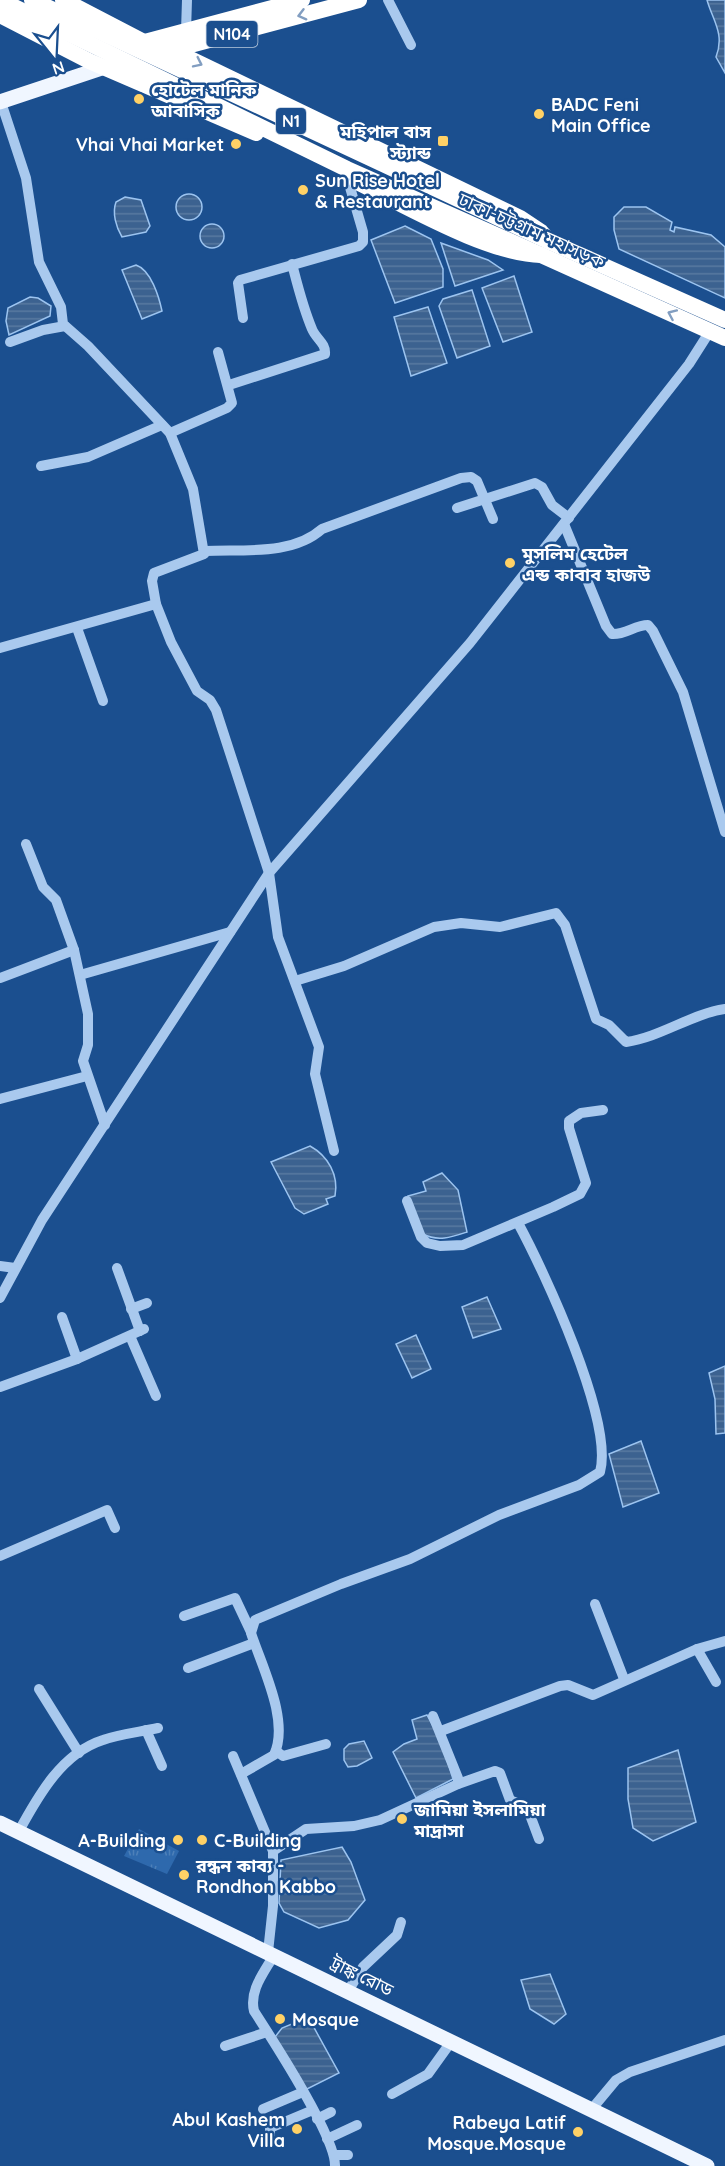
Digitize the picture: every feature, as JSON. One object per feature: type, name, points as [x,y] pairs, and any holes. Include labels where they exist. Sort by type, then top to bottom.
[{"type":"highway","name":"ঢাকা-চট্টগ্রাম মহাসড়ক","points":[[0,0],[347,169],[725,320]]},
{"type":"highway","name":"ঢাকা-চট্টগ্রাম মহাসড়ক","points":[[32,0],[545,248],[717,334]]},
{"type":"highway","points":[[0,15],[97,64],[262,136],[494,246],[522,255],[545,248],[542,232],[520,218],[183,56],[144,42],[63,0]]},
{"type":"highway","name":"N104","points":[[97,64],[144,42],[302,0]]},
{"type":"highway","name":"N104","points":[[97,64],[167,52],[359,0]]},
{"type":"main road","name":"N104","points":[[0,91],[97,64]]},
{"type":"main road","name":"N104","points":[[0,101],[97,64]]},
{"type":"main road","name":"ট্রাঙ্ক রোড","points":[[0,1823],[706,2166]]},
{"type":"street","points":[[186,31],[187,0]]},
{"type":"street","points":[[388,0],[411,45]]},
{"type":"street","points":[[0,101],[26,178],[39,262],[61,307],[65,326],[88,346],[166,429],[193,489],[205,551],[203,555],[154,573],[152,581],[156,604],[171,642],[195,687],[216,710],[269,873],[278,937],[319,1047],[315,1074],[334,1151]]},
{"type":"street","points":[[243,318],[238,283],[240,280],[358,246],[363,242],[363,232],[347,177]]},
{"type":"street","points":[[229,385],[325,354],[323,344],[314,334],[304,312],[292,264]]},
{"type":"street","points":[[10,342],[43,330],[65,326]]},
{"type":"street","points":[[0,1298],[42,1220],[269,873],[470,643],[689,364],[717,334]]},
{"type":"street","points":[[41,466],[88,457],[227,408],[232,403],[229,385],[218,352]]},
{"type":"street","points":[[205,551],[282,547],[314,536],[322,529],[461,478],[471,477],[477,481],[493,519]]},
{"type":"street","points":[[458,508],[539,483],[552,505],[567,521],[606,626],[612,634],[642,625],[648,625],[653,631],[683,692],[725,831]]},
{"type":"street","points":[[0,648],[156,604]]},
{"type":"street","points":[[77,628],[103,701]]},
{"type":"street","points":[[26,844],[43,887],[56,900],[74,950],[88,1014],[88,1045],[83,1058],[87,1076],[105,1125]]},
{"type":"street","points":[[294,981],[344,966],[434,927],[461,923],[500,927],[556,913],[565,925],[593,1014],[598,1021],[609,1025],[626,1042],[692,1021],[711,1011],[725,1009]]},
{"type":"street","points":[[80,975],[230,932]]},
{"type":"street","points":[[0,978],[74,950]]},
{"type":"street","points":[[0,1099],[87,1076]]},
{"type":"street","points":[[407,1201],[421,1237],[433,1246],[463,1245],[562,1203],[584,1189],[586,1175],[569,1128],[569,1121],[581,1113],[603,1110]]},
{"type":"street","points":[[253,1638],[255,1620],[273,1610],[410,1559],[499,1515],[579,1485],[600,1472],[603,1462],[599,1430],[582,1370],[555,1298],[519,1222]]},
{"type":"street","points":[[0,1266],[15,1268]]},
{"type":"street","points":[[117,1268],[156,1396]]},
{"type":"street","points":[[131,1309],[147,1302]]},
{"type":"street","points":[[62,1317],[77,1359]]},
{"type":"street","points":[[0,1387],[77,1359],[138,1332]]},
{"type":"street","points":[[0,1556],[107,1510],[115,1528]]},
{"type":"street","points":[[184,1616],[235,1598],[253,1638],[279,1717],[280,1734],[276,1751],[266,1761],[241,1774]]},
{"type":"street","points":[[595,1604],[624,1680]]},
{"type":"street","points":[[188,1668],[253,1638]]},
{"type":"street","points":[[441,1731],[560,1686],[568,1685],[593,1695],[698,1649],[725,1641]]},
{"type":"street","points":[[698,1649],[716,1682]]},
{"type":"street","points":[[39,1689],[79,1753]]},
{"type":"street","points":[[433,1716],[441,1731],[458,1784]]},
{"type":"street","points":[[19,1831],[40,1791],[79,1753],[101,1740],[158,1728]]},
{"type":"street","points":[[146,1730],[162,1766]]},
{"type":"street","points":[[276,1751],[283,1756],[326,1744]]},
{"type":"street","points":[[233,1756],[273,1851],[271,1954],[251,2000],[254,2011],[303,2092],[327,2139],[334,2161],[348,2155]]},
{"type":"street","points":[[273,1851],[306,1829],[354,1826],[380,1820],[458,1784],[497,1771],[510,1800],[527,1807],[538,1839]]},
{"type":"street","points":[[348,1991],[363,1967],[397,1935],[401,1922]]},
{"type":"street","points":[[225,2046],[267,2032]]},
{"type":"street","points":[[591,2110],[616,2080],[630,2072],[725,2040]]},
{"type":"street","points":[[392,2094],[428,2074],[451,2042]]},
{"type":"street","points":[[263,2109],[303,2092]]},
{"type":"street","points":[[263,2140],[270,2138],[270,2128],[331,2112]]},
{"type":"street","points":[[327,2139],[357,2125]]},
{"type":"green space","points":[[139,1829],[179,1851],[167,1874],[124,1856]]},
{"type":"shaded area","points":[[707,0],[725,0],[725,73],[716,57],[719,34]]},
{"type":"shaded area","points":[[189,194],[198,198],[202,207],[198,216],[189,220],[180,216],[176,207],[180,198]]},
{"type":"shaded area","points":[[125,197],[141,200],[150,226],[146,232],[122,237],[116,224],[114,211],[116,202]]},
{"type":"shaded area","points":[[624,207],[646,207],[672,222],[670,230],[674,232],[675,227],[711,235],[725,247],[725,298],[619,249],[614,230],[614,217]]},
{"type":"shaded area","points":[[212,224],[221,227],[224,236],[221,245],[212,248],[203,245],[200,236],[203,227]]},
{"type":"shaded area","points":[[405,226],[431,239],[443,269],[443,287],[395,303],[371,240]]},
{"type":"shaded area","points":[[441,243],[488,260],[503,270],[455,286]]},
{"type":"shaded area","points":[[136,265],[150,278],[162,311],[142,319],[122,270]]},
{"type":"shaded area","points":[[514,276],[532,332],[503,342],[482,288]]},
{"type":"shaded area","points":[[472,290],[490,346],[457,358],[439,306],[443,299]]},
{"type":"shaded area","points":[[30,297],[38,298],[51,306],[50,316],[9,335],[6,321],[8,308]]},
{"type":"shaded area","points":[[428,307],[447,363],[411,376],[394,317]]},
{"type":"shaded area","points":[[310,1146],[322,1155],[331,1167],[336,1188],[335,1196],[326,1199],[328,1204],[304,1214],[295,1208],[271,1162]]},
{"type":"shaded area","points":[[442,1173],[458,1190],[467,1232],[440,1238],[423,1234],[408,1196],[426,1191],[423,1182]]},
{"type":"shaded area","points":[[487,1297],[501,1329],[473,1338],[462,1307]]},
{"type":"shaded area","points":[[416,1335],[431,1369],[412,1378],[396,1344]]},
{"type":"shaded area","points":[[725,1366],[725,1433],[716,1434],[715,1399],[709,1373]]},
{"type":"shaded area","points":[[641,1441],[659,1493],[623,1507],[609,1454]]},
{"type":"shaded area","points":[[427,1715],[441,1741],[453,1779],[416,1798],[393,1752],[417,1739],[412,1720]]},
{"type":"shaded area","points":[[364,1741],[372,1758],[357,1766],[348,1767],[344,1760],[344,1749],[349,1744]]},
{"type":"shaded area","points":[[678,1750],[696,1822],[653,1841],[633,1828],[628,1799],[628,1768]]},
{"type":"shaded area","points":[[342,1847],[351,1862],[365,1900],[348,1920],[319,1928],[284,1912],[279,1903],[281,1860]]},
{"type":"shaded area","points":[[550,1974],[566,2014],[554,2024],[530,2009],[521,1980]]},
{"type":"shaded area","points":[[299,2021],[305,2026],[312,2024],[339,2073],[303,2091],[275,2037],[282,2028]]},
{"type":"place","name":"হোটেল মানিক আবাসিক","points":[[139,99]]},
{"type":"place","name":"BADC Feni Main Office","points":[[539,114]]},
{"type":"place","name":"মহিপাল বাস স্ট্যান্ড","points":[[443,141]]},
{"type":"place","name":"Vhai Vhai Market","points":[[236,144]]},
{"type":"place","name":"Sun Rise Hotel & Restaurant","points":[[303,190]]},
{"type":"place","name":"মুসলিম হেটেল এন্ড কাবাব হাজউ","points":[[510,563]]},
{"type":"place","name":"জামিয়া ইসলামিয়া মাদ্রাসা","points":[[402,1819]]},
{"type":"place","name":"A-Building","points":[[178,1840]]},
{"type":"place","name":"C-Building","points":[[202,1840]]},
{"type":"place","name":"রন্ধন কাব্য - Rondhon Kabbo","points":[[184,1875]]},
{"type":"place","name":"Mosque","points":[[280,2019]]},
{"type":"place","name":"Abul Kashem Villa","points":[[297,2129]]},
{"type":"place","name":"Rabeya Latif Mosque.Mosque","points":[[578,2132]]}]
